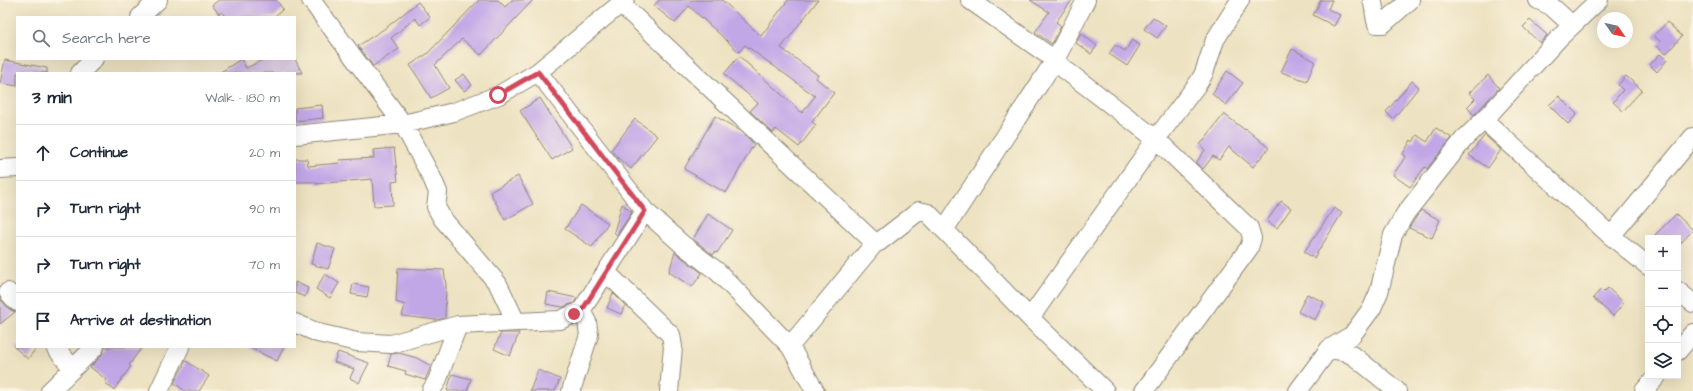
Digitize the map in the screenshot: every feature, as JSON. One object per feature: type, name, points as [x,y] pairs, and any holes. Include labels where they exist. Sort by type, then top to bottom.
[{"type":"street","points":[[311,0],[403,124],[438,192],[436,207],[442,218],[498,284],[516,322]]},
{"type":"street","points":[[970,0],[1056,60],[1064,69],[1156,139],[1249,228],[1252,238],[1249,248],[1144,391]]},
{"type":"street","points":[[944,230],[1056,60],[1086,0]]},
{"type":"street","points":[[1030,318],[1204,73],[1215,40],[1240,0]]},
{"type":"street","points":[[1372,0],[1375,8],[1375,19],[1377,24],[1383,24],[1410,0]]},
{"type":"street","points":[[1538,0],[1551,6],[1572,25]]},
{"type":"street","points":[[1298,391],[1329,349],[1352,335],[1372,308],[1380,292],[1393,235],[1405,214],[1464,139],[1484,120],[1572,25],[1599,0]]},
{"type":"street","points":[[296,135],[403,124],[454,112],[498,95],[538,72],[623,2],[875,243]]},
{"type":"street","points":[[81,72],[93,60]]},
{"type":"street","points":[[538,72],[645,211],[682,245],[718,272],[790,346],[815,391]]},
{"type":"street","points":[[1484,120],[1611,236],[1645,264]]},
{"type":"street","points":[[1611,236],[1693,137]]},
{"type":"street","points":[[296,323],[318,333],[351,341],[391,344],[458,325],[560,320],[581,312],[645,211]]},
{"type":"street","points":[[790,346],[875,243],[879,242],[919,211],[928,213],[1030,318],[1105,391]]},
{"type":"street","points":[[606,272],[671,335],[673,347],[669,391]]},
{"type":"street","points":[[1681,293],[1693,303]]},
{"type":"street","points":[[571,391],[589,335],[587,322],[581,312]]},
{"type":"street","points":[[431,391],[437,381],[458,325]]},
{"type":"street","points":[[1681,347],[1693,333]]},
{"type":"street","points":[[56,348],[73,369]]},
{"type":"street","points":[[50,391],[94,348]]},
{"type":"street","points":[[159,391],[180,348]]},
{"type":"street","points":[[1329,349],[1346,352],[1397,391]]},
{"type":"street","points":[[1644,391],[1654,379]]},
{"type":"building","points":[[219,0],[276,0],[283,9],[275,16],[224,16],[222,12],[219,14],[212,5]]},
{"type":"building","points":[[479,0],[498,0],[505,7],[512,0],[533,0],[481,55],[462,39],[435,65],[449,88],[431,98],[410,65],[427,54]]},
{"type":"building","points":[[659,0],[722,0],[761,36],[788,0],[818,0],[781,48],[818,75],[816,78],[834,93],[812,122],[816,125],[799,147],[776,129],[773,133],[750,111],[758,103],[724,74],[739,56],[802,113],[815,96],[745,45],[739,52],[689,6],[675,23],[654,6]]},
{"type":"building","points":[[1030,0],[1072,0],[1056,22],[1061,26],[1052,44],[1035,32],[1049,12]]},
{"type":"building","points":[[1321,0],[1332,0],[1328,9],[1340,15],[1334,26],[1313,15]]},
{"type":"building","points":[[418,2],[430,17],[420,25],[415,18],[391,38],[399,49],[373,66],[358,46],[387,27]]},
{"type":"building","points":[[1153,17],[1166,26],[1157,38],[1144,29]]},
{"type":"building","points":[[1530,20],[1547,35],[1540,43],[1523,27]]},
{"type":"building","points":[[1667,22],[1682,36],[1666,54],[1657,46],[1661,42],[1654,36]]},
{"type":"building","points":[[1081,33],[1097,46],[1091,54],[1076,43]]},
{"type":"building","points":[[1132,40],[1140,45],[1127,66],[1109,54],[1115,45],[1125,51]]},
{"type":"building","points":[[1292,49],[1315,61],[1307,81],[1281,72]]},
{"type":"building","points":[[1660,54],[1667,60],[1657,72],[1650,65]]},
{"type":"building","points":[[5,60],[47,68],[47,72],[16,72],[16,86],[0,83]]},
{"type":"building","points":[[239,60],[242,60],[246,68],[263,60],[296,60],[302,73],[296,72],[221,72]]},
{"type":"building","points":[[1227,71],[1243,83],[1226,105],[1212,94]]},
{"type":"building","points":[[464,74],[472,85],[464,91],[455,80]]},
{"type":"building","points":[[1488,75],[1499,88],[1474,115],[1467,107],[1475,99],[1469,93]]},
{"type":"building","points":[[1626,76],[1642,90],[1623,111],[1613,102],[1623,90],[1618,85]]},
{"type":"building","points":[[1412,81],[1419,87],[1393,119],[1386,112]]},
{"type":"building","points":[[1559,96],[1577,114],[1568,124],[1549,105]]},
{"type":"building","points":[[540,98],[572,148],[552,160],[520,111]]},
{"type":"building","points":[[322,105],[323,118],[296,121],[296,108]]},
{"type":"building","points":[[1224,114],[1245,130],[1246,129],[1269,148],[1253,167],[1229,147],[1219,160],[1213,156],[1203,169],[1196,163],[1205,150],[1200,145]]},
{"type":"building","points":[[715,116],[741,131],[754,144],[726,193],[684,169]]},
{"type":"building","points":[[635,119],[657,136],[631,169],[611,150]]},
{"type":"building","points":[[1436,128],[1452,138],[1427,169],[1425,167],[1410,187],[1393,175],[1406,156],[1403,154],[1411,140],[1413,142],[1417,135],[1427,142]]},
{"type":"building","points":[[1485,135],[1501,150],[1488,168],[1469,155]]},
{"type":"building","points":[[394,148],[398,181],[392,182],[393,205],[374,206],[372,179],[316,184],[316,182],[296,182],[296,159],[307,159],[308,166],[340,163],[339,160],[374,158],[373,150]]},
{"type":"building","points":[[518,176],[533,204],[505,220],[490,192]]},
{"type":"building","points":[[1281,201],[1291,208],[1277,228],[1267,221]]},
{"type":"building","points":[[622,204],[632,212],[617,235],[614,232]]},
{"type":"building","points":[[581,205],[608,223],[592,247],[565,229]]},
{"type":"building","points":[[1334,208],[1342,213],[1314,258],[1304,252]]},
{"type":"building","points":[[1421,210],[1440,220],[1432,238],[1409,228]]},
{"type":"building","points":[[708,214],[732,230],[717,253],[715,252],[713,255],[693,239]]},
{"type":"building","points":[[1676,214],[1693,230],[1681,243],[1681,235],[1655,235]]},
{"type":"building","points":[[317,243],[335,249],[328,269],[311,264]]},
{"type":"building","points":[[675,252],[702,273],[692,287],[669,272]]},
{"type":"building","points":[[398,268],[444,270],[446,285],[445,318],[436,320],[402,316],[405,305],[396,302]]},
{"type":"building","points":[[325,274],[339,283],[330,298],[316,289]]},
{"type":"building","points":[[296,282],[308,288],[305,297],[296,293]]},
{"type":"building","points":[[353,284],[369,287],[367,297],[351,294]]},
{"type":"building","points":[[1608,288],[1624,303],[1613,316],[1593,298],[1601,289],[1604,292]]},
{"type":"building","points":[[548,292],[577,298],[574,303],[563,307],[546,304]]},
{"type":"building","points":[[613,293],[625,305],[621,314],[607,308]]},
{"type":"building","points":[[1307,294],[1324,302],[1315,320],[1298,312]]},
{"type":"building","points":[[0,299],[9,309],[15,312],[0,324]]},
{"type":"building","points":[[501,333],[519,333],[510,356],[494,349]]},
{"type":"building","points":[[14,347],[36,348],[28,359]]},
{"type":"building","points":[[105,348],[141,348],[114,390],[105,383],[107,380],[90,367],[102,355]]},
{"type":"building","points":[[250,348],[284,348],[277,361]]},
{"type":"building","points":[[338,352],[369,363],[359,383],[350,378],[354,369],[334,362]]},
{"type":"building","points":[[399,353],[417,358],[431,366],[425,380],[405,374],[406,371],[388,366],[391,354]]},
{"type":"building","points":[[186,361],[209,376],[199,391],[185,391],[174,383]]},
{"type":"building","points":[[538,370],[560,379],[555,391],[530,391]]},
{"type":"building","points":[[452,374],[471,379],[467,391],[447,391]]},
{"type":"route","points":[[498,95],[538,72],[645,211],[581,312],[574,314]]}]
